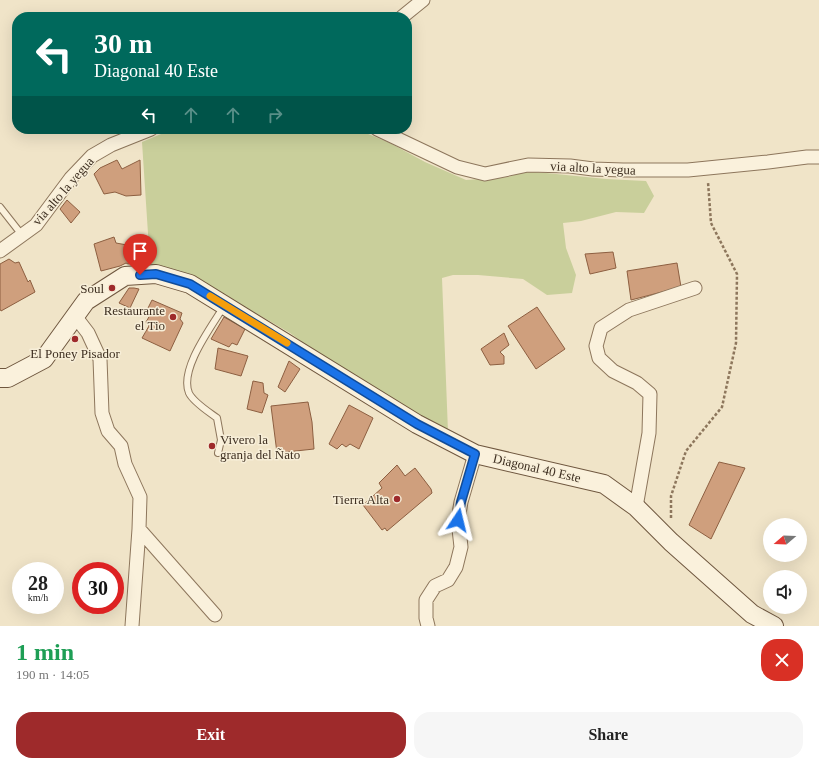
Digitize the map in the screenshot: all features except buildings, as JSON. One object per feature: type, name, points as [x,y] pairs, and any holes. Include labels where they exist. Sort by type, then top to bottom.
[{"type":"street","points":[[408,12],[423,0]]},
{"type":"street","name":"via alto la yegua","points":[[0,251],[36,224],[71,178],[92,156],[111,145],[138,134]]},
{"type":"street","name":"via alto la yegua","points":[[387,134],[457,168],[485,174],[528,166],[570,166],[593,169],[623,170],[688,170],[819,157]]},
{"type":"street","name":"Diagonal 40 Este","points":[[0,378],[8,378],[44,359],[86,301],[125,276],[156,274],[190,284],[417,424],[475,454],[604,484],[636,507],[672,542],[752,614],[774,626]]},
{"type":"street","points":[[636,507],[649,433],[650,394],[637,383],[612,371],[599,358],[596,346],[601,328],[629,310],[695,288]]},
{"type":"street","points":[[75,316],[88,333],[100,359],[102,413],[108,431],[121,446],[125,464],[140,497],[132,626]]},
{"type":"street","points":[[428,626],[426,618],[426,600],[435,586],[448,580],[456,567],[461,547],[458,520],[461,502],[475,454]]},
{"type":"street","points":[[139,529],[215,615]]},
{"type":"lane","points":[[0,207],[22,235]]},
{"type":"lane","points":[[218,453],[220,440],[217,418],[204,409],[189,395],[187,385],[189,372],[196,351],[225,305]]},
{"type":"path","points":[[672,542],[671,496],[673,489],[686,451],[722,407],[736,343],[737,274],[711,223],[707,168]]},
{"type":"green space","points":[[161,134],[368,134],[466,180],[508,177],[526,171],[606,179],[646,181],[654,196],[644,213],[616,212],[581,221],[563,223],[566,248],[576,275],[572,293],[547,295],[523,279],[478,275],[453,275],[442,278],[448,432],[401,405],[364,380],[313,350],[290,333],[187,273],[183,275],[150,264],[142,142]]},
{"type":"slow traffic","points":[[210,296],[287,343]]},
{"type":"place","name":"Soul","points":[[112,288]]},
{"type":"place","name":"Restaurante el Tio","points":[[173,317]]},
{"type":"place","name":"El Poney Pisador","points":[[75,339]]},
{"type":"place","name":"Vivero la granja del Ñato","points":[[212,446]]},
{"type":"place","name":"Tierra Alta","points":[[397,499]]},
{"type":"route","points":[[140,275],[156,274],[190,284],[417,424],[475,454],[461,502],[458,520]]}]
